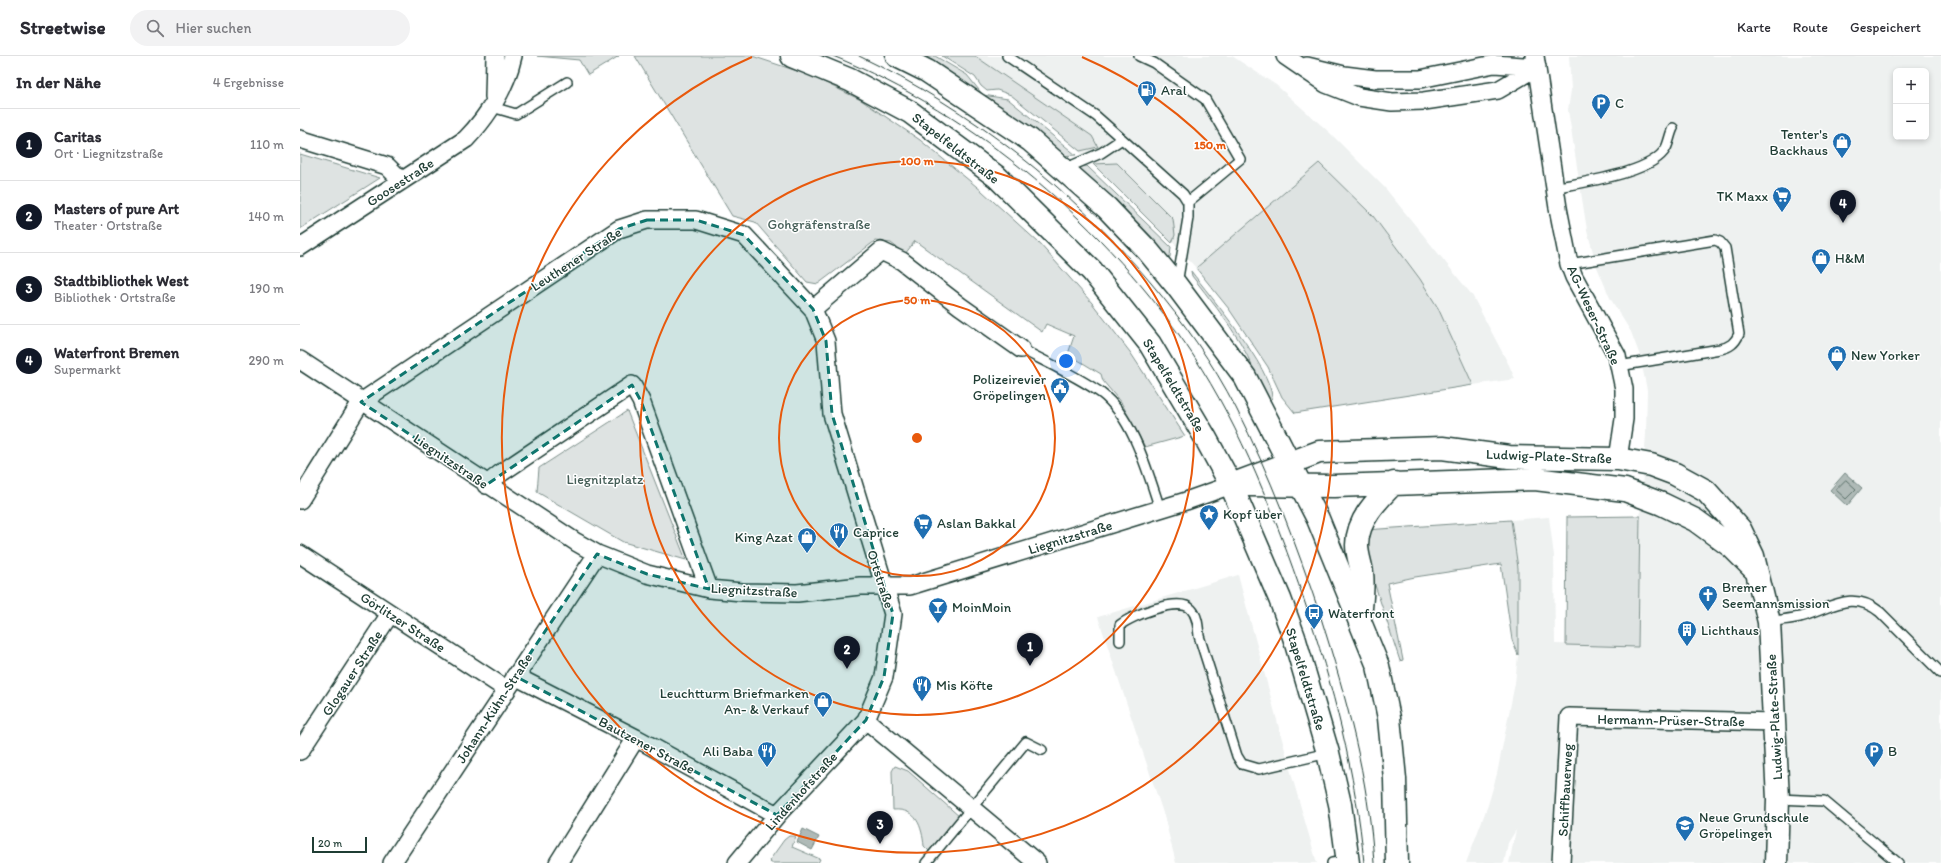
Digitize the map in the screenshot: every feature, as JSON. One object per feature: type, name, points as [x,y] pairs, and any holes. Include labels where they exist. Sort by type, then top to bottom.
[{"type":"main road","name":"Stapelfeldtstraße","points":[[792,56],[850,80],[910,112],[997,177],[1092,271],[1150,344],[1205,437],[1231,485],[1253,534],[1294,637],[1328,752],[1340,804],[1343,862]]},
{"type":"main road","points":[[898,56],[927,70],[1030,140],[1107,208],[1176,285],[1245,377],[1302,486],[1360,619],[1378,666],[1389,718],[1395,779],[1397,863]]},
{"type":"main road","name":"Ludwig-Plate-Straße","points":[[1231,485],[1319,452],[1442,448],[1509,457],[1618,459],[1651,465],[1675,474],[1706,491],[1740,529],[1753,556],[1769,622],[1778,799],[1776,863]]},
{"type":"main road","name":"AG-Weser-Straße","points":[[1618,459],[1616,470],[1619,481],[1624,490]]},
{"type":"main road","name":"Ludwig-Plate-Straße","points":[[1231,485],[1302,486],[1535,479],[1624,490],[1662,504],[1695,520],[1732,547],[1758,572]]},
{"type":"main road","points":[[1360,619],[1362,573],[1357,546],[1358,533],[1362,522],[1377,500],[1394,483]]},
{"type":"street","points":[[493,104],[495,56]]},
{"type":"street","name":"Goosestraße","points":[[300,247],[466,139],[480,124],[493,104],[510,70],[513,56]]},
{"type":"street","points":[[1292,60],[1326,84],[1359,97],[1392,102],[1424,101],[1498,90],[1536,62]]},
{"type":"street","points":[[1292,60],[1344,74],[1375,78],[1420,78],[1494,64],[1536,62]]},
{"type":"street","name":"AG-Weser-Straße","points":[[1536,62],[1554,188],[1569,264],[1574,277],[1617,356],[1624,389],[1624,419],[1618,459]]},
{"type":"street","points":[[300,139],[387,166],[402,181]]},
{"type":"street","name":"Leuthener Straße","points":[[361,402],[619,229],[647,220],[696,220],[744,236],[813,309]]},
{"type":"street","points":[[813,309],[881,252],[902,261],[960,306],[1021,349]]},
{"type":"street","name":"Ortstraße","points":[[813,309],[826,341],[832,414],[893,614],[884,676],[866,720]]},
{"type":"street","name":"Liegnitzstraße","points":[[300,360],[486,485],[597,554],[647,574],[709,589],[742,592],[797,593],[860,586],[910,586],[1160,509],[1231,485]]},
{"type":"street","points":[[486,485],[501,473],[632,385],[641,401],[709,589]]},
{"type":"street","points":[[300,500],[361,402]]},
{"type":"street","name":"Görlitzer Straße","points":[[300,554],[390,614],[511,682]]},
{"type":"street","name":"Johann-Kühn-Straße","points":[[392,863],[597,554]]},
{"type":"street","name":"Glogauer Straße","points":[[300,751],[390,614]]},
{"type":"street","name":"Bautzener Straße","points":[[511,682],[636,738],[778,815]]},
{"type":"street","name":"Hermann-Prüser-Straße","points":[[1569,717],[1774,722]]},
{"type":"street","name":"Schiffbauerweg","points":[[1561,863],[1569,717]]},
{"type":"street","points":[[866,720],[1037,863]]},
{"type":"street","name":"Lindenhofstraße","points":[[737,863],[778,815],[866,720]]},
{"type":"street","points":[[558,863],[636,738]]},
{"type":"lane","points":[[1007,56],[1096,116],[1183,194],[1188,202],[1188,218],[1183,256],[1176,285]]},
{"type":"lane","points":[[1139,56],[1154,63],[1205,98],[1240,160],[1188,202]]},
{"type":"lane","points":[[493,104],[516,114],[567,82]]},
{"type":"lane","points":[[1554,188],[1638,169],[1651,162],[1665,149],[1672,128]]},
{"type":"lane","points":[[1064,169],[1101,153],[1122,139]]},
{"type":"lane","points":[[1569,264],[1715,240],[1720,242],[1724,248],[1739,334],[1736,341],[1728,348],[1619,366]]},
{"type":"lane","points":[[1021,349],[1061,369],[1102,394],[1117,411],[1131,432],[1142,455],[1160,509]]},
{"type":"lane","points":[[1769,622],[1801,616],[1846,601],[1858,600],[1870,604],[1880,612],[1941,673]]},
{"type":"lane","points":[[1120,640],[1120,625],[1127,619],[1166,606],[1180,605],[1190,608],[1196,616],[1199,636],[1237,756],[1242,764],[1259,768],[1328,752]]},
{"type":"lane","points":[[926,863],[1026,742],[1042,750]]},
{"type":"lane","points":[[1228,759],[1237,756]]},
{"type":"lane","points":[[1778,799],[1824,801],[1898,863]]},
{"type":"highlighted area","points":[[647,220],[696,220],[744,235],[813,309],[826,341],[832,414],[893,614],[884,677],[866,720],[777,815],[515,676],[597,554],[647,574],[709,589],[641,401],[632,385],[486,485],[361,402],[619,229]]},
{"type":"shaded area","points":[[951,56],[1232,56],[1276,85],[1329,132],[1385,188],[1472,295],[1515,379],[1473,385],[1438,308],[1420,279],[1373,216],[1204,262],[1196,268],[1140,206],[1035,112]]},
{"type":"shaded area","points":[[1569,56],[1941,56],[1941,863],[1509,863],[1516,830],[1508,843],[1504,863],[1466,863],[1488,805],[1497,774],[1515,683],[1518,655],[1518,568],[1511,520],[1549,517],[1554,556],[1555,644],[1638,646],[1640,516],[1646,434],[1647,390],[1640,356],[1631,332],[1610,298],[1597,267],[1587,230],[1568,110],[1571,90]]},
{"type":"shaded area","points":[[1238,575],[1317,863],[1176,863],[1164,816],[1098,617]]},
{"type":"green space","points":[[537,56],[619,56],[588,75],[579,60]]},
{"type":"green space","name":"Gohgräfenstraße","points":[[635,56],[752,56],[809,75],[861,100],[920,140],[982,191],[1039,243],[1092,303],[1130,352],[1185,436],[1145,447],[1122,404],[1103,381],[1101,374],[1068,354],[1074,336],[1046,324],[1042,332],[915,241],[905,254],[891,243],[875,241],[818,284],[807,282],[755,222],[732,216]]},
{"type":"green space","points":[[935,56],[967,75],[983,95],[1008,99],[1076,155],[1059,156],[927,61],[927,57]]},
{"type":"green space","points":[[942,56],[975,56],[1092,136],[1098,147],[1080,151],[1011,95],[997,90],[987,91],[981,86],[975,77]]},
{"type":"green space","points":[[300,154],[380,178],[300,229]]},
{"type":"green space","points":[[1117,163],[1173,219],[1175,235],[1172,243],[1093,164]]},
{"type":"green space","points":[[1319,163],[1373,216],[1420,279],[1438,308],[1473,385],[1295,413],[1282,397],[1268,367],[1229,309],[1196,268]]},
{"type":"green space","points":[[1087,166],[1171,247],[1170,257],[1165,259],[1075,167]]},
{"type":"green space","points":[[1191,271],[1239,333],[1262,369],[1269,385],[1272,398],[1270,400],[1240,342],[1192,276]]},
{"type":"green space","name":"Liegnitzplatz","points":[[627,411],[686,560],[623,542],[537,492],[539,468]]},
{"type":"green space","points":[[1640,516],[1638,647],[1566,645],[1567,517]]},
{"type":"green space","points":[[1511,520],[1518,568],[1518,655],[1512,640],[1501,564],[1415,577],[1387,583],[1403,660],[1400,661],[1367,561],[1365,530]]},
{"type":"green space","points":[[895,766],[908,771],[960,817],[929,851],[924,846],[922,832],[917,820],[908,812],[893,810],[892,771]]},
{"type":"green space","points":[[789,836],[796,836],[792,847],[820,859],[818,863],[771,863],[769,861],[784,840]]},
{"type":"water","points":[[1845,473],[1862,488],[1847,506],[1830,490]]},
{"type":"water","points":[[803,829],[819,837],[812,850],[797,842]]},
{"type":"tram line","points":[[833,56],[886,80],[938,109],[987,142],[1035,179],[1079,219],[1121,262],[1159,308],[1193,355],[1227,413],[1256,474],[1281,537],[1315,632],[1342,730],[1355,796],[1364,863]]},
{"type":"tram line","points":[[859,56],[901,77],[980,126],[1053,183],[1120,248],[1151,283],[1186,327],[1218,375],[1236,408],[1272,485],[1293,538],[1321,618],[1339,678],[1362,769],[1374,863]]},
{"type":"place","name":"Aral","points":[[1147,107]]},
{"type":"place","name":"C","points":[[1601,120]]},
{"type":"place","name":"Tenter's Backhaus","points":[[1842,159]]},
{"type":"place","name":"TK Maxx","points":[[1782,213]]},
{"type":"place","name":"Waterfront Bremen","points":[[1843,223]]},
{"type":"place","name":"H&M","points":[[1821,275]]},
{"type":"place","name":"New Yorker","points":[[1837,372]]},
{"type":"place","name":"Polizeirevier Gröpelingen","points":[[1060,404]]},
{"type":"place","name":"Kopf über","points":[[1209,531]]},
{"type":"place","name":"Aslan Bakkal","points":[[923,540]]},
{"type":"place","name":"Caprice","points":[[839,549]]},
{"type":"place","name":"King Azat","points":[[807,554]]},
{"type":"place","name":"Bremer Seemannsmission","points":[[1708,612]]},
{"type":"place","name":"MoinMoin","points":[[938,624]]},
{"type":"place","name":"Waterfront","points":[[1314,630]]},
{"type":"place","name":"Lichthaus","points":[[1687,647]]},
{"type":"place","name":"Caritas","points":[[1030,666]]},
{"type":"place","name":"Masters of pure Art","points":[[847,669]]},
{"type":"place","name":"Mis Köfte","points":[[922,702]]},
{"type":"place","name":"Leuchtturm Briefmarken An- & Verkauf","points":[[823,718]]},
{"type":"place","name":"Ali Baba","points":[[767,768]]},
{"type":"place","name":"B","points":[[1874,768]]},
{"type":"place","name":"Neue Grundschule Gröpelingen","points":[[1685,842]]},
{"type":"place","name":"Stadtbibliothek West","points":[[880,844]]}]
